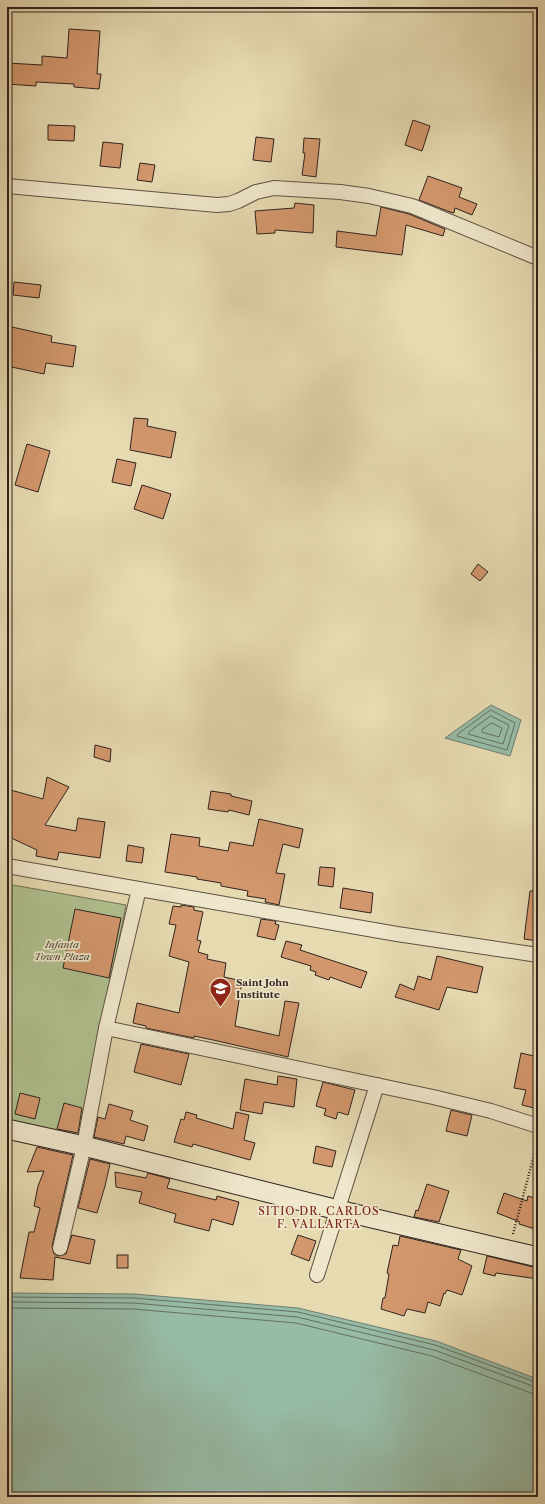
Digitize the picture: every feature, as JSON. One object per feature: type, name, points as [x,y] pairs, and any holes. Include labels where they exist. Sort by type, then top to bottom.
[{"type":"street","points":[[7,186],[217,204],[228,204],[256,192],[274,188],[340,192],[369,196],[412,206],[538,258]]},
{"type":"street","points":[[7,866],[397,934],[538,955]]},
{"type":"street","points":[[60,1248],[84,1146],[106,1028],[139,889]]},
{"type":"street","points":[[106,1028],[465,1104],[538,1126]]},
{"type":"street","points":[[317,1275],[377,1085]]},
{"type":"street","points":[[7,1129],[84,1146],[338,1210],[538,1257]]},
{"type":"path","points":[[509,1249],[538,1139]]},
{"type":"green space","name":"Infanta Town Plaza","points":[[7,884],[126,905],[80,1136],[7,1120]]},
{"type":"water","points":[[491,705],[521,720],[510,756],[445,738]]},
{"type":"water","points":[[7,1293],[134,1294],[298,1308],[436,1341],[538,1379],[538,1497],[7,1497]]},
{"type":"building","points":[[69,29],[100,31],[97,74],[101,74],[99,89],[74,87],[74,84],[36,82],[36,86],[7,84],[7,63],[42,65],[42,56],[67,58]]},
{"type":"building","points":[[413,120],[430,126],[422,151],[405,145]]},
{"type":"building","points":[[48,125],[75,126],[74,141],[48,140]]},
{"type":"building","points":[[256,137],[274,139],[271,162],[253,160]]},
{"type":"building","points":[[304,138],[320,139],[316,177],[302,175],[305,153],[303,153]]},
{"type":"building","points":[[103,142],[123,144],[120,168],[100,166]]},
{"type":"building","points":[[140,163],[155,165],[152,182],[137,180]]},
{"type":"building","points":[[428,176],[462,188],[459,197],[477,204],[472,215],[455,208],[454,213],[450,212],[419,200]]},
{"type":"building","points":[[295,203],[314,205],[313,233],[275,230],[275,233],[257,234],[255,211],[294,208]]},
{"type":"building","points":[[381,207],[409,214],[445,229],[443,236],[406,225],[402,255],[336,247],[337,231],[376,236]]},
{"type":"building","points":[[14,282],[41,285],[39,298],[13,295]]},
{"type":"building","points":[[12,327],[52,336],[51,342],[76,346],[73,367],[46,363],[44,374],[7,366],[7,350]]},
{"type":"building","points":[[134,418],[148,419],[147,426],[176,432],[171,458],[130,450]]},
{"type":"building","points":[[27,444],[50,451],[38,492],[15,485]]},
{"type":"building","points":[[117,459],[136,463],[131,486],[112,482]]},
{"type":"building","points":[[142,485],[171,494],[163,519],[134,509]]},
{"type":"building","points":[[478,564],[488,572],[480,581],[471,574]]},
{"type":"building","points":[[95,745],[111,749],[110,762],[94,757]]},
{"type":"building","points":[[47,777],[69,787],[45,825],[76,831],[78,818],[105,822],[100,858],[59,852],[57,860],[36,856],[37,850],[7,836],[7,789],[43,799]]},
{"type":"building","points":[[211,791],[231,794],[231,796],[252,801],[249,815],[229,810],[228,812],[208,809]]},
{"type":"building","points":[[259,819],[303,829],[299,848],[283,844],[276,873],[285,874],[279,905],[265,902],[266,899],[247,896],[248,891],[221,886],[221,883],[197,879],[197,877],[165,872],[171,834],[200,838],[199,846],[228,851],[230,842],[253,846]]},
{"type":"building","points":[[128,845],[144,848],[142,863],[126,861]]},
{"type":"building","points":[[320,867],[335,868],[333,887],[318,885]]},
{"type":"building","points":[[343,888],[373,893],[371,913],[340,908]]},
{"type":"building","points":[[530,891],[538,891],[538,941],[524,939]]},
{"type":"building","points":[[181,905],[194,907],[194,910],[203,912],[197,940],[201,941],[198,952],[208,955],[207,959],[226,963],[224,977],[242,981],[235,1026],[279,1036],[285,1001],[299,1003],[288,1057],[194,1036],[194,1038],[146,1028],[146,1026],[133,1023],[137,1003],[179,1013],[189,962],[169,956],[176,925],[169,924],[173,906],[181,907]]},
{"type":"building","points":[[75,909],[121,918],[109,978],[63,968]]},
{"type":"building","points":[[261,919],[276,921],[275,924],[279,925],[275,940],[257,936]]},
{"type":"building","points":[[286,941],[302,945],[300,950],[367,972],[361,988],[330,977],[329,980],[315,975],[316,972],[310,970],[311,966],[281,957]]},
{"type":"building","points":[[437,956],[483,967],[477,993],[447,987],[439,1010],[395,997],[400,984],[414,990],[418,976],[431,980]]},
{"type":"building","points":[[141,1044],[189,1054],[181,1085],[134,1072]]},
{"type":"building","points":[[521,1053],[538,1057],[538,1109],[522,1105],[526,1090],[514,1088]]},
{"type":"building","points":[[278,1076],[297,1079],[294,1107],[264,1102],[262,1114],[240,1110],[245,1079],[277,1085]]},
{"type":"building","points":[[323,1082],[355,1090],[348,1115],[338,1112],[336,1119],[324,1115],[326,1109],[316,1106]]},
{"type":"building","points":[[20,1093],[40,1098],[35,1119],[15,1114]]},
{"type":"building","points":[[64,1103],[82,1108],[78,1133],[57,1129]]},
{"type":"building","points":[[109,1104],[133,1111],[130,1120],[148,1126],[144,1141],[126,1136],[124,1144],[94,1137],[98,1117],[105,1119]]},
{"type":"building","points":[[451,1110],[472,1115],[467,1136],[446,1131]]},
{"type":"building","points":[[186,1112],[197,1115],[196,1118],[233,1129],[236,1112],[249,1115],[244,1140],[255,1143],[250,1160],[193,1144],[192,1147],[174,1142],[181,1119],[184,1120]]},
{"type":"building","points":[[316,1146],[336,1151],[332,1167],[313,1163]]},
{"type":"building","points":[[37,1147],[73,1155],[52,1246],[54,1254],[58,1256],[66,1254],[72,1235],[95,1240],[90,1264],[55,1257],[53,1280],[20,1278],[29,1232],[34,1232],[40,1208],[34,1206],[38,1186],[44,1171],[27,1172]]},
{"type":"building","points":[[90,1159],[110,1164],[97,1213],[78,1208]]},
{"type":"building","points":[[115,1172],[146,1178],[148,1173],[170,1179],[167,1188],[216,1200],[217,1196],[239,1202],[233,1225],[212,1219],[209,1231],[174,1222],[176,1214],[139,1203],[142,1192],[116,1187]]},
{"type":"building","points":[[427,1184],[449,1191],[439,1222],[414,1217],[416,1210],[418,1211]]},
{"type":"building","points":[[504,1193],[527,1201],[528,1196],[538,1199],[538,1230],[519,1224],[520,1222],[497,1213]]},
{"type":"building","points":[[298,1235],[316,1241],[309,1261],[291,1254]]},
{"type":"building","points":[[400,1236],[461,1250],[458,1259],[472,1266],[462,1295],[447,1290],[445,1294],[444,1293],[440,1306],[428,1302],[425,1313],[407,1309],[404,1316],[381,1309],[383,1298],[385,1298],[389,1274],[387,1273],[393,1245],[398,1246]]},
{"type":"building","points":[[117,1255],[128,1255],[128,1268],[117,1268]]},
{"type":"building","points":[[487,1256],[538,1268],[538,1279],[496,1273],[495,1276],[483,1273]]},
{"type":"place","name":"Saint John Institute","points":[[220,1008]]},
{"type":"district","name":"SITIO DR. CARLOS F. VALLARTA","points":[[319,1217]]}]
